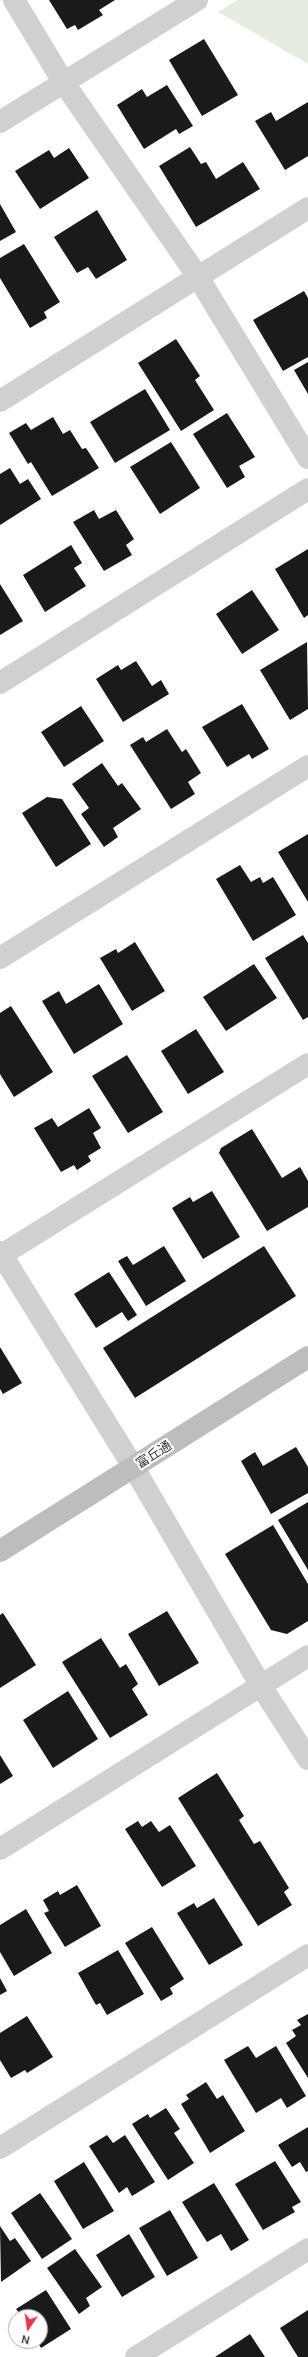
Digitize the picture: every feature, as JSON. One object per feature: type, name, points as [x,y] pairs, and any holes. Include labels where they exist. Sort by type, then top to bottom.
[{"type":"street","points":[[14,0],[64,83],[198,277],[308,458]]},
{"type":"street","points":[[0,122],[197,0]]},
{"type":"street","points":[[0,401],[308,208]]},
{"type":"street","points":[[0,683],[308,489]]},
{"type":"street","points":[[0,958],[308,766]]},
{"type":"street","points":[[308,1064],[1,1254],[134,1468],[262,1686],[308,1759]]},
{"type":"street","name":"富丘通","points":[[0,1551],[308,1357]]},
{"type":"street","points":[[0,1849],[308,1656]]},
{"type":"street","points":[[0,2148],[308,1955]]},
{"type":"street","points":[[136,2357],[308,2249]]},
{"type":"shaded area","points":[[237,0],[308,0],[308,64],[218,12]]},
{"type":"building","points":[[49,0],[115,0],[99,10],[103,15],[78,30],[75,25],[67,29]]},
{"type":"building","points":[[204,39],[238,95],[202,116],[169,60]]},
{"type":"building","points":[[167,85],[193,126],[179,134],[176,129],[144,149],[117,105],[142,89],[147,97]]},
{"type":"building","points":[[308,102],[308,156],[285,170],[255,121],[271,112],[276,121]]},
{"type":"building","points":[[190,147],[201,164],[206,162],[216,179],[243,162],[260,189],[196,227],[159,166]]},
{"type":"building","points":[[69,148],[89,178],[40,209],[15,171],[49,150],[54,158]]},
{"type":"building","points":[[0,204],[16,232],[0,241]]},
{"type":"building","points":[[97,210],[127,260],[96,279],[88,267],[77,273],[54,237]]},
{"type":"building","points":[[24,244],[60,302],[44,312],[47,318],[30,328],[0,278],[0,258]]},
{"type":"building","points":[[304,291],[308,298],[308,357],[283,371],[253,320]]},
{"type":"building","points":[[176,339],[200,376],[195,380],[214,410],[181,431],[138,363]]},
{"type":"building","points":[[308,362],[308,394],[294,370]]},
{"type":"building","points":[[145,389],[170,430],[115,463],[90,422]]},
{"type":"building","points":[[227,413],[255,457],[239,466],[245,477],[227,488],[193,434]]},
{"type":"building","points":[[53,417],[63,434],[70,430],[82,449],[86,448],[99,468],[52,496],[31,462],[28,464],[9,433],[26,423],[31,430]]},
{"type":"building","points":[[171,442],[200,488],[160,514],[130,467]]},
{"type":"building","points":[[10,468],[20,484],[28,479],[41,499],[0,525],[0,474]]},
{"type":"building","points":[[94,510],[99,519],[116,510],[134,539],[126,545],[132,555],[104,571],[73,522]]},
{"type":"building","points":[[71,545],[82,563],[74,568],[86,586],[45,612],[23,575]]},
{"type":"building","points":[[308,549],[308,615],[304,618],[275,569]]},
{"type":"building","points":[[0,584],[23,621],[0,635]]},
{"type":"building","points":[[252,590],[279,630],[242,654],[216,614]]},
{"type":"building","points":[[307,642],[308,709],[290,720],[260,670]]},
{"type":"building","points":[[136,661],[152,686],[161,680],[169,694],[123,722],[96,679],[118,665],[121,670]]},
{"type":"building","points":[[242,704],[269,749],[252,759],[249,754],[227,767],[202,727]]},
{"type":"building","points":[[81,706],[104,741],[64,767],[41,732]]},
{"type":"building","points":[[167,729],[182,752],[186,749],[201,773],[188,782],[195,794],[171,809],[130,745],[143,737],[146,742]]},
{"type":"building","points":[[102,763],[118,786],[122,783],[141,809],[113,828],[118,837],[104,847],[81,814],[89,808],[72,784]]},
{"type":"building","points":[[47,797],[62,799],[91,844],[56,867],[22,813]]},
{"type":"building","points":[[308,834],[308,902],[278,852]]},
{"type":"building","points":[[240,865],[251,882],[260,877],[263,883],[273,877],[296,915],[253,941],[216,879]]},
{"type":"building","points":[[303,935],[308,943],[308,1017],[303,1020],[265,958]]},
{"type":"building","points":[[135,942],[165,991],[132,1011],[100,958],[116,949],[118,953]]},
{"type":"building","points":[[254,964],[277,998],[226,1031],[203,997]]},
{"type":"building","points":[[99,984],[123,1024],[74,1054],[42,1001],[59,991],[66,1004]]},
{"type":"building","points":[[11,1006],[53,1072],[14,1097],[0,1074],[0,1013]]},
{"type":"building","points":[[196,1029],[224,1072],[188,1094],[161,1051]]},
{"type":"building","points":[[127,1055],[163,1112],[128,1133],[92,1076]]},
{"type":"building","points":[[89,1108],[101,1128],[93,1133],[101,1148],[88,1156],[91,1161],[77,1170],[74,1165],[61,1172],[34,1128],[52,1118],[58,1127]]},
{"type":"building","points":[[252,1129],[282,1178],[300,1167],[308,1181],[308,1207],[267,1231],[219,1153],[221,1148]]},
{"type":"building","points":[[212,1191],[240,1237],[203,1259],[172,1208],[190,1197],[193,1202]]},
{"type":"building","points":[[164,1246],[186,1281],[146,1306],[118,1261],[127,1256],[133,1265]]},
{"type":"building","points":[[264,1246],[296,1296],[135,1398],[103,1348]]},
{"type":"building","points":[[109,1272],[137,1315],[128,1321],[122,1312],[96,1328],[74,1294]]},
{"type":"building","points":[[0,1347],[22,1383],[3,1394],[0,1389]]},
{"type":"building","points":[[296,1447],[308,1467],[308,1493],[271,1514],[241,1461],[255,1452],[263,1466]]},
{"type":"building","points":[[308,1502],[308,1570],[278,1520]]},
{"type":"building","points":[[273,1525],[308,1584],[308,1621],[287,1634],[271,1630],[225,1554]]},
{"type":"building","points":[[167,1611],[199,1663],[159,1686],[128,1634]]},
{"type":"building","points":[[3,1613],[36,1665],[0,1688],[0,1615]]},
{"type":"building","points":[[101,1638],[120,1668],[126,1664],[138,1684],[132,1689],[148,1715],[110,1738],[62,1662]]},
{"type":"building","points":[[68,1691],[98,1739],[53,1768],[23,1720]]},
{"type":"building","points":[[0,1755],[13,1776],[0,1784]]},
{"type":"building","points":[[217,1773],[244,1816],[239,1820],[254,1844],[260,1841],[289,1888],[284,1892],[292,1905],[258,1926],[178,1798]]},
{"type":"building","points":[[138,1821],[142,1827],[151,1821],[159,1832],[170,1825],[196,1866],[162,1887],[125,1829]]},
{"type":"building","points":[[77,1885],[101,1926],[65,1947],[44,1913],[49,1911],[43,1900],[58,1891],[60,1895]]},
{"type":"building","points":[[214,1898],[243,1945],[209,1965],[177,1913],[194,1903],[197,1908]]},
{"type":"building","points":[[26,1909],[52,1953],[14,1976],[0,1952],[0,1925]]},
{"type":"building","points":[[152,1927],[184,1979],[170,1988],[173,1994],[161,2001],[125,1943]]},
{"type":"building","points":[[118,1950],[144,1994],[107,2015],[100,2003],[96,2005],[78,1973]]},
{"type":"building","points":[[0,1978],[7,1991],[0,1995]]},
{"type":"building","points":[[308,2014],[308,2078],[286,2043],[296,2036],[292,2030],[301,2025],[297,2020]]},
{"type":"building","points":[[27,2016],[53,2057],[27,2073],[25,2070],[11,2078],[0,2060],[0,2033]]},
{"type":"building","points":[[248,2046],[256,2058],[276,2046],[306,2096],[287,2108],[281,2098],[256,2113],[224,2060]]},
{"type":"building","points":[[206,2082],[217,2099],[223,2095],[245,2131],[210,2153],[181,2104],[189,2099],[186,2095]]},
{"type":"building","points":[[166,2108],[180,2129],[174,2133],[194,2163],[168,2180],[132,2124],[148,2114],[150,2118]]},
{"type":"building","points":[[308,2127],[308,2171],[306,2172],[300,2162],[292,2167],[278,2145]]},
{"type":"building","points":[[107,2135],[113,2143],[125,2135],[155,2182],[132,2196],[127,2187],[119,2193],[89,2146]]},
{"type":"building","points":[[275,2161],[301,2202],[292,2207],[295,2212],[263,2230],[235,2184]]},
{"type":"building","points":[[84,2162],[114,2211],[83,2229],[54,2181]]},
{"type":"building","points":[[214,2183],[249,2240],[231,2251],[221,2234],[207,2242],[182,2202]]},
{"type":"building","points":[[40,2193],[72,2239],[42,2259],[11,2213]]},
{"type":"building","points":[[170,2210],[198,2258],[167,2276],[139,2228]]},
{"type":"building","points":[[0,2226],[10,2241],[15,2238],[31,2261],[1,2282]]},
{"type":"building","points":[[129,2234],[155,2277],[122,2297],[96,2255]]},
{"type":"building","points":[[75,2249],[102,2287],[86,2298],[90,2306],[79,2314],[47,2268]]},
{"type":"building","points":[[46,2290],[71,2329],[48,2344],[48,2309],[16,2309]]},
{"type":"building","points":[[308,2310],[308,2357],[298,2357],[280,2328]]},
{"type":"building","points":[[250,2334],[265,2357],[215,2357]]}]
